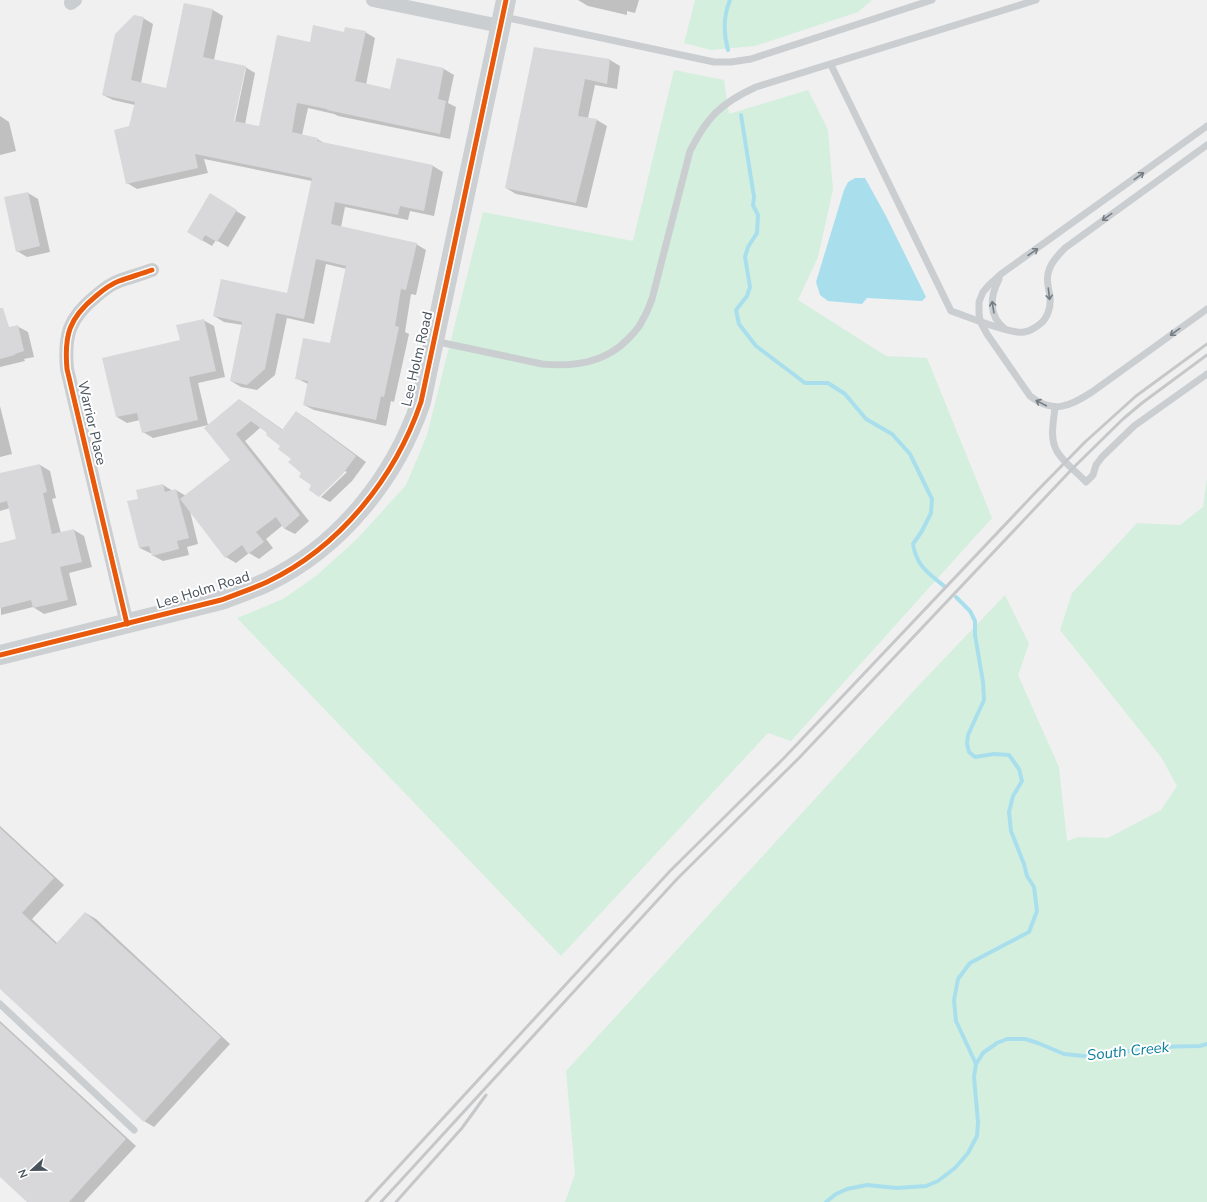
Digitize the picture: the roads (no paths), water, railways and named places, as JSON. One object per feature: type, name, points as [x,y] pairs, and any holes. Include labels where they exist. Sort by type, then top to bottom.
[{"type":"street","points":[[373,0],[503,14]]},
{"type":"street","name":"Lee Holm Road","points":[[0,655],[221,600],[251,589],[284,573],[334,536],[372,493],[394,460],[412,427],[421,402],[503,14]]},
{"type":"street","name":"Warrior Place","points":[[127,624],[67,369],[66,354],[69,331],[73,321],[91,300],[107,287],[118,281],[152,270]]},
{"type":"lane","points":[[503,14],[714,62],[731,62],[751,59],[932,0]]},
{"type":"lane","points":[[434,341],[542,364],[574,365],[594,361],[609,354],[630,338],[643,320],[652,299],[690,151],[698,134],[723,104],[750,90],[1036,0]]},
{"type":"lane","points":[[831,65],[951,311],[1012,332],[1023,333],[1034,329],[1044,321],[1049,310],[1050,297],[1047,283],[1048,271],[1053,261],[1065,248],[1207,145]]},
{"type":"lane","points":[[1207,126],[1001,274],[983,292],[979,302],[979,313],[980,321],[987,334],[1030,396],[1038,402],[1055,407],[1071,404],[1092,392],[1207,309]]},
{"type":"lane","points":[[1001,274],[993,290],[993,311],[996,320],[1004,328],[1012,332]]},
{"type":"lane","points":[[1055,407],[1053,432],[1055,447],[1059,455],[1086,482],[1093,475],[1096,465],[1102,457],[1134,426],[1207,374]]},
{"type":"lane","points":[[0,1004],[134,1130]]},
{"type":"water","points":[[855,178],[865,178],[886,216],[926,297],[922,301],[867,298],[862,304],[828,301],[820,295],[816,282],[844,190],[848,182]]},
{"type":"waterway","points":[[728,50],[724,25],[730,0]]},
{"type":"waterway","points":[[741,115],[754,197],[753,205],[758,215],[757,233],[748,247],[745,257],[750,287],[747,296],[736,310],[739,324],[756,346],[805,383],[828,383],[845,394],[866,419],[892,434],[910,454],[932,499],[931,513],[922,531],[913,544],[920,563],[944,586]]},
{"type":"waterway","points":[[956,597],[970,611],[975,621],[975,635],[983,682],[984,700],[968,735],[967,744],[969,752],[975,757],[994,754],[1009,755],[1019,769],[1022,781],[1013,796],[1009,812],[1011,831],[1027,876],[1034,887],[1037,911],[1029,932],[970,963],[958,979],[954,1000],[956,1021],[976,1064]]},
{"type":"waterway","name":"South Creek","points":[[826,1202],[836,1194],[847,1189],[867,1185],[897,1188],[926,1186],[938,1181],[955,1168],[968,1153],[977,1136],[978,1122],[974,1077],[976,1064],[983,1053],[997,1043],[1007,1039],[1025,1039],[1064,1054],[1093,1057],[1153,1047],[1200,1046],[1207,1044]]},
{"type":"railway","points":[[366,1202],[670,871],[784,758],[1035,493],[1085,442],[1136,396],[1207,344]]},
{"type":"railway","points":[[381,1202],[677,879],[800,757],[1073,468],[1123,419],[1142,403],[1207,355]]},
{"type":"railway","points":[[396,1202],[462,1128],[486,1095]]}]
